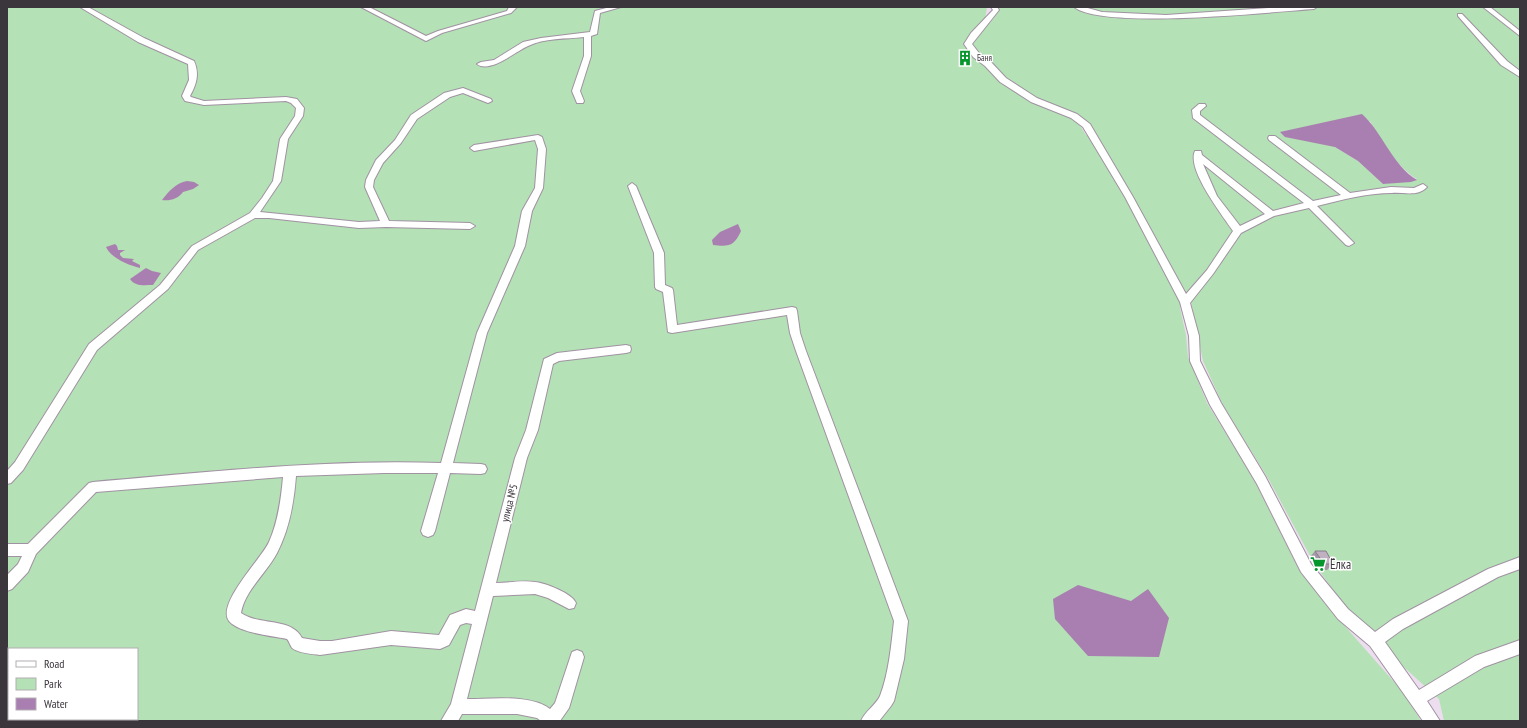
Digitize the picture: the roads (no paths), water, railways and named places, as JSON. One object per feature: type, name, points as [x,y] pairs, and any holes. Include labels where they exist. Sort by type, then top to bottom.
[{"type":"street","points":[[7,479],[19,466],[93,347],[164,287],[195,248],[253,215],[266,199],[277,181],[284,139],[299,116],[300,108],[294,101],[286,99],[204,103],[188,99],[186,96],[193,83],[194,73],[191,63],[141,40],[83,7]]},
{"type":"street","points":[[366,7],[426,39],[440,32],[509,12],[514,7]]},
{"type":"street","points":[[481,64],[496,62],[526,44],[593,34],[596,12],[618,7]]},
{"type":"street","points":[[994,7],[996,10],[989,20],[972,36],[968,44],[976,55],[988,64],[1003,80],[1034,100],[1074,116],[1087,126],[1129,197],[1185,302],[1194,336],[1195,361],[1216,405],[1261,480],[1306,568],[1343,614],[1375,641],[1432,721]]},
{"type":"street","points":[[1077,7],[1102,14],[1166,17],[1314,7]]},
{"type":"street","points":[[1486,7],[1520,34]]},
{"type":"street","points":[[1460,15],[1504,62],[1520,75]]},
{"type":"street","points":[[580,101],[576,91],[586,68],[589,44],[587,34]]},
{"type":"street","points":[[386,224],[369,187],[370,180],[379,162],[398,141],[414,117],[447,95],[463,90],[488,101]]},
{"type":"street","points":[[1202,106],[1196,110],[1196,116],[1311,205],[1349,243]]},
{"type":"street","points":[[428,531],[482,333],[520,246],[527,211],[540,188],[542,149],[538,137],[474,148]]},
{"type":"street","points":[[1272,138],[1348,196]]},
{"type":"street","points":[[1238,231],[1213,196],[1197,161],[1198,154],[1272,214]]},
{"type":"street","points":[[632,186],[659,253],[660,287],[668,290],[672,329],[792,311],[795,333],[801,351],[885,582],[901,621],[897,659],[886,701],[868,721]]},
{"type":"street","points":[[1185,302],[1210,272],[1238,231],[1272,214],[1348,196],[1391,190],[1415,191],[1423,187]]},
{"type":"street","points":[[253,215],[276,215],[359,225],[386,224],[470,226]]},
{"type":"street","name":"улица №5","points":[[449,721],[458,707],[521,458],[532,430],[548,362],[556,357],[626,349]]},
{"type":"street","points":[[7,585],[23,568],[31,550],[93,487],[290,472],[445,467],[482,469]]},
{"type":"street","points":[[290,472],[289,491],[280,530],[266,558],[235,605],[234,616],[236,619],[246,623],[290,633],[293,635],[297,643],[312,648],[347,645],[390,638],[436,642],[444,640],[455,620],[466,616],[480,619]]},
{"type":"street","points":[[7,550],[31,550]]},
{"type":"street","points":[[1375,641],[1398,624],[1459,591],[1493,573],[1520,563]]},
{"type":"street","points":[[487,590],[535,588],[551,593],[569,603]]},
{"type":"street","points":[[1417,698],[1480,661],[1520,647]]},
{"type":"street","points":[[458,707],[517,706],[541,711],[552,720],[561,708],[577,658]]},
{"type":"water","points":[[1362,114],[1376,130],[1394,158],[1408,174],[1417,180],[1411,182],[1383,184],[1358,161],[1335,147],[1285,137],[1280,132]]},
{"type":"water","points":[[187,181],[194,182],[199,185],[193,189],[183,192],[174,199],[162,200],[176,186]]},
{"type":"water","points":[[738,224],[741,231],[733,243],[723,246],[713,245],[712,240],[720,232]]},
{"type":"water","points":[[115,244],[118,250],[125,250],[120,253],[123,258],[134,259],[132,261],[140,265],[140,268],[125,263],[108,251],[106,247]]},
{"type":"water","points":[[146,268],[161,273],[153,285],[140,285],[132,282],[130,279]]},
{"type":"water","points":[[1078,585],[1131,601],[1148,589],[1169,618],[1159,657],[1088,656],[1055,619],[1053,599]]},
{"type":"place","name":"Баня","points":[[965,58]]},
{"type":"place","name":"Ёлка","points":[[1318,564]]}]
